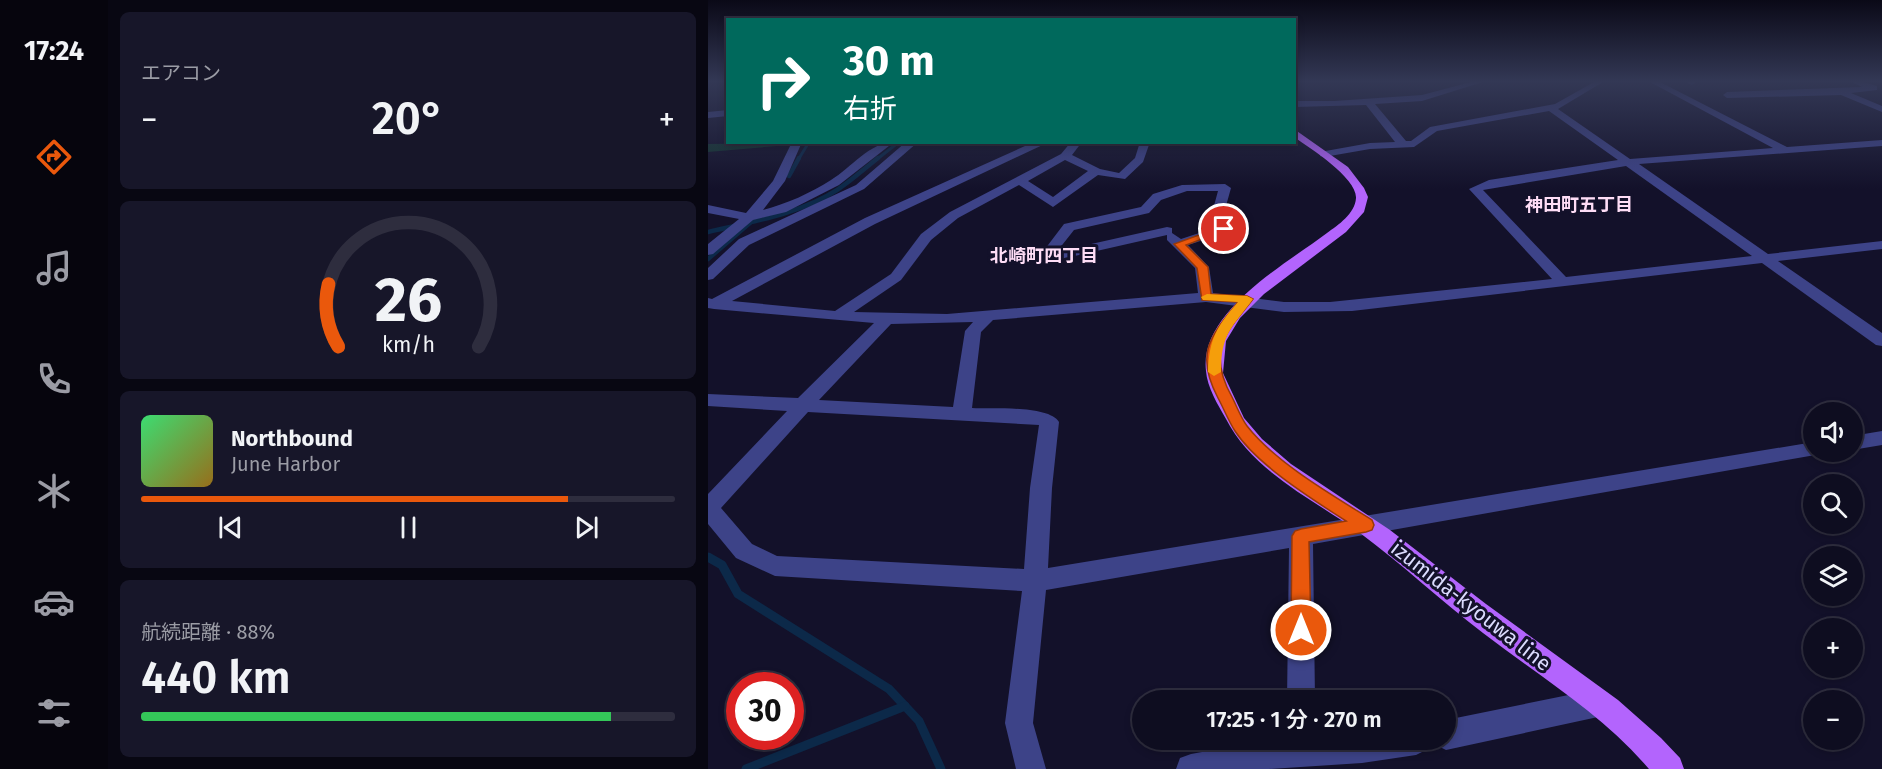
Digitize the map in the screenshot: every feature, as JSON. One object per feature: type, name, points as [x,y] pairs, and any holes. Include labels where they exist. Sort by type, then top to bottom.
[{"type":"main road","name":"izumida-kyouwa line","points":[[1296,133],[1324,154],[1356,185],[1363,198],[1362,208],[1331,237],[1247,299],[1228,322],[1215,348],[1214,369],[1241,429],[1265,453],[1301,482],[1366,525],[1481,616],[1598,703],[1651,746],[1670,769]]},
{"type":"street","points":[[1382,118],[1404,146]]},
{"type":"street","points":[[1324,154],[1370,146],[1414,144],[1434,129],[1496,118]]},
{"type":"street","points":[[1565,118],[1882,341]]},
{"type":"street","points":[[1724,118],[1783,149]]},
{"type":"street","points":[[1563,282],[1475,189],[1489,184],[1628,162],[1882,143]]},
{"type":"street","points":[[750,218],[780,180],[796,144]]},
{"type":"street","points":[[708,251],[750,218],[806,199],[835,183],[887,144]]},
{"type":"street","points":[[709,274],[744,242],[860,187],[911,144]]},
{"type":"street","points":[[710,305],[870,221],[1040,144]]},
{"type":"street","points":[[838,316],[896,277],[926,237],[954,215],[1065,156],[1075,144]]},
{"type":"street","points":[[1065,156],[1096,171],[1121,177],[1136,165],[1144,152],[1145,144]]},
{"type":"street","points":[[1863,145],[1882,153]]},
{"type":"street","points":[[1019,180],[1053,203],[1096,171]]},
{"type":"street","points":[[1167,231],[1057,256],[1052,249],[1069,227],[1145,210],[1157,197],[1186,187],[1225,188],[1218,213],[1224,229],[1179,244]]},
{"type":"street","points":[[708,209],[750,218]]},
{"type":"street","points":[[1145,210],[1202,267],[1206,297]]},
{"type":"street","points":[[710,305],[887,319],[988,316],[1206,297],[1247,299],[1263,304],[1310,308],[1352,306],[1882,245]]},
{"type":"street","points":[[962,412],[973,332],[988,316]]},
{"type":"street","points":[[887,319],[804,404],[708,508],[744,551],[775,566],[1035,581],[1803,451]]},
{"type":"street","points":[[708,400],[962,412],[1042,418],[1049,422],[1041,489],[1035,581],[1019,723],[1031,769]]},
{"type":"street","points":[[1863,441],[1882,438]]},
{"type":"street","points":[[1301,536],[1301,690]]},
{"type":"street","points":[[1456,733],[1598,703]]},
{"type":"street","points":[[1191,769],[1291,753],[1334,750]]},
{"type":"green space","points":[[708,144],[775,144],[777,146],[708,152]]},
{"type":"waterway","points":[[798,160],[808,144]]},
{"type":"waterway","points":[[876,160],[896,144]]},
{"type":"waterway","points":[[789,176],[799,158]]},
{"type":"waterway","points":[[708,232],[775,216],[807,205],[837,190],[878,158]]},
{"type":"waterway","points":[[708,259],[751,222]]},
{"type":"waterway","points":[[708,557],[722,565],[738,594],[889,689],[905,706]]},
{"type":"waterway","points":[[746,769],[905,706]]},
{"type":"waterway","points":[[905,706],[919,721],[941,769]]},
{"type":"slow traffic","points":[[1207,297],[1247,299],[1228,322],[1215,348],[1214,372]]},
{"type":"district","name":"神田町五丁目","points":[[1579,205]]},
{"type":"district","name":"北崎町四丁目","points":[[1044,256]]},
{"type":"route","points":[[1224,229],[1179,244],[1202,267],[1206,297],[1247,299],[1228,322],[1215,348],[1214,369],[1222,393],[1241,429],[1265,453],[1310,489],[1366,525],[1301,536],[1301,630]]}]
